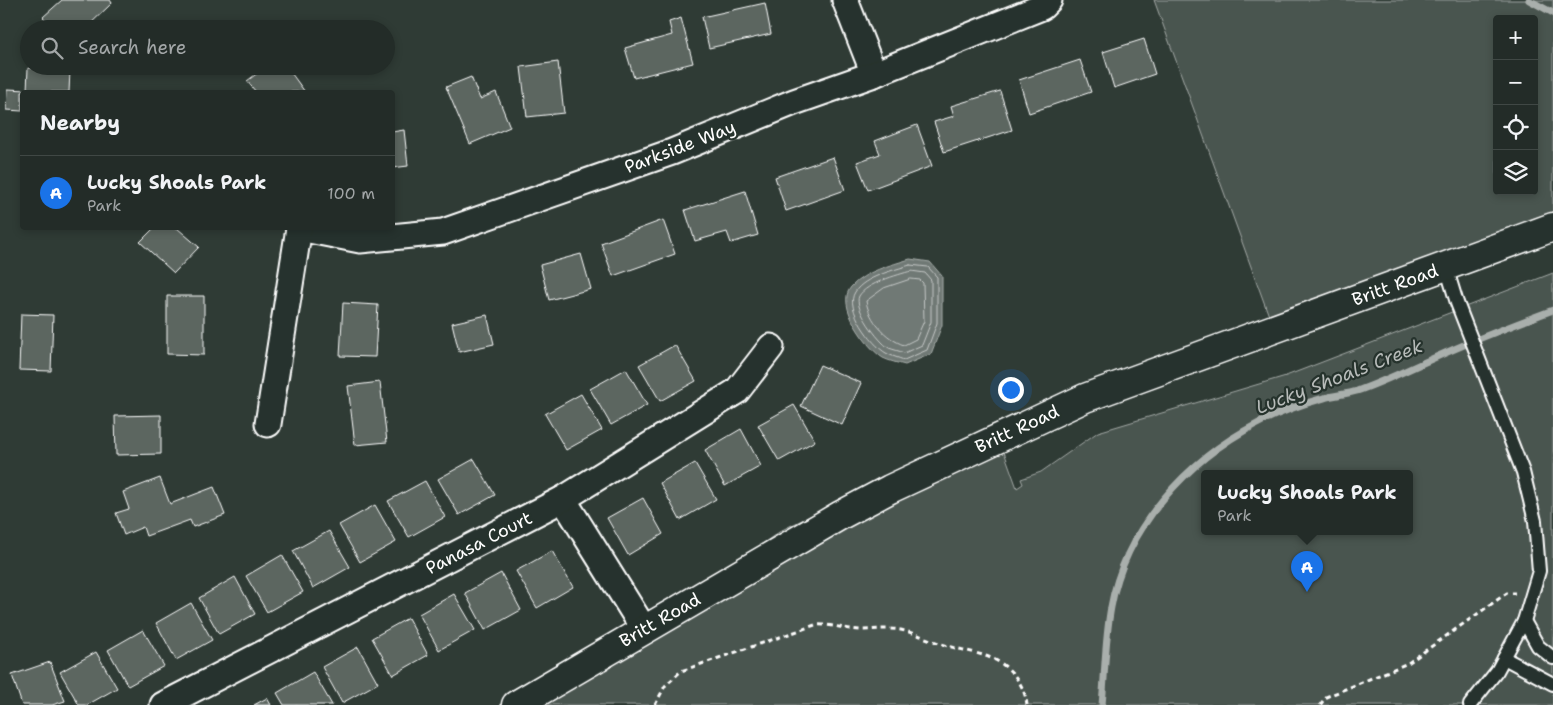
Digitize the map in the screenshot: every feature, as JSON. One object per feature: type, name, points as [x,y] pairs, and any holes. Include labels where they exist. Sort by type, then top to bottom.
[{"type":"street","points":[[845,0],[874,74]]},
{"type":"street","name":"Parkside Way","points":[[309,230],[360,240],[443,232],[672,152],[794,102],[874,74],[1042,7],[1049,0]]},
{"type":"street","name":"Britt Road","points":[[516,705],[841,514],[890,489],[1085,398],[1553,228]]},
{"type":"street","points":[[268,424],[299,230]]},
{"type":"street","name":"Panasa Court","points":[[163,705],[563,500],[737,391],[771,347]]},
{"type":"street","points":[[563,500],[644,629]]},
{"type":"lane","points":[[1446,267],[1457,303],[1523,472],[1536,521],[1539,571],[1524,622],[1497,670],[1470,705]]},
{"type":"lane","points":[[1524,622],[1538,646],[1553,658]]},
{"type":"lane","points":[[1504,658],[1553,684]]},
{"type":"path","points":[[1320,705],[1326,697],[1408,663],[1508,593],[1532,592]]},
{"type":"path","points":[[655,705],[665,686],[680,670],[815,625],[830,624],[859,630],[886,628],[907,631],[938,644],[981,655],[1002,663],[1016,676],[1026,694],[1027,705]]},
{"type":"shaded area","points":[[1154,0],[1553,0],[1553,213],[1269,316]]},
{"type":"shaded area","points":[[1553,273],[1553,705],[533,705],[782,530],[994,424],[1017,488],[1023,484],[1021,479],[1041,472],[1098,432],[1286,376]]},
{"type":"water","points":[[910,259],[930,262],[942,276],[942,325],[931,354],[905,365],[883,358],[869,345],[855,326],[850,315],[847,295],[851,287],[863,277],[879,269]]},
{"type":"building","points":[[62,0],[110,0],[112,3],[94,20],[46,20],[43,17]]},
{"type":"building","points":[[765,3],[771,34],[709,48],[702,17]]},
{"type":"building","points":[[681,18],[693,63],[634,78],[625,48],[672,35],[669,22]]},
{"type":"building","points":[[1144,39],[1155,74],[1114,88],[1103,52]]},
{"type":"building","points":[[1080,60],[1091,92],[1029,113],[1019,80]]},
{"type":"building","points":[[558,62],[564,113],[527,117],[521,67]]},
{"type":"building","points":[[28,75],[70,75],[69,90],[27,90]]},
{"type":"building","points":[[255,75],[293,75],[304,90],[254,90],[247,81]]},
{"type":"building","points":[[471,77],[480,99],[496,92],[510,127],[470,144],[446,87]]},
{"type":"building","points":[[8,89],[27,90],[20,90],[20,111],[7,110]]},
{"type":"building","points":[[1000,91],[1012,130],[944,152],[934,122],[954,116],[951,106]]},
{"type":"building","points":[[917,125],[932,166],[868,190],[857,162],[880,154],[875,141]]},
{"type":"building","points":[[404,130],[408,166],[395,168],[395,132]]},
{"type":"building","points":[[833,157],[845,190],[786,211],[775,177]]},
{"type":"building","points":[[745,191],[758,235],[731,243],[727,232],[695,241],[685,210]]},
{"type":"building","points":[[663,220],[675,254],[613,276],[601,243]]},
{"type":"building","points":[[152,230],[179,230],[199,247],[174,273],[140,242]]},
{"type":"building","points":[[581,254],[591,289],[549,300],[540,265]]},
{"type":"building","points":[[167,296],[204,296],[204,355],[167,354]]},
{"type":"building","points":[[343,303],[378,305],[375,357],[340,356]]},
{"type":"building","points":[[21,314],[53,315],[51,371],[19,370]]},
{"type":"building","points":[[487,315],[494,344],[459,352],[452,323]]},
{"type":"building","points":[[675,345],[696,381],[660,401],[639,365]]},
{"type":"building","points":[[820,365],[861,383],[842,425],[801,406]]},
{"type":"building","points":[[626,369],[647,405],[611,425],[590,389]]},
{"type":"building","points":[[380,382],[387,442],[355,445],[348,386]]},
{"type":"building","points":[[581,394],[602,430],[566,450],[545,414]]},
{"type":"building","points":[[794,405],[815,441],[779,461],[758,425]]},
{"type":"building","points":[[161,415],[161,454],[116,455],[115,416]]},
{"type":"building","points":[[741,429],[761,466],[725,486],[705,450]]},
{"type":"building","points":[[474,459],[495,495],[459,515],[438,479]]},
{"type":"building","points":[[695,463],[716,499],[680,520],[660,483]]},
{"type":"building","points":[[160,478],[170,504],[214,487],[225,515],[193,527],[190,520],[146,536],[143,527],[124,535],[116,513],[129,509],[123,492]]},
{"type":"building","points":[[425,481],[445,517],[409,537],[388,501]]},
{"type":"building","points":[[643,498],[663,534],[628,555],[607,518]]},
{"type":"building","points":[[375,505],[396,542],[360,562],[339,525]]},
{"type":"building","points":[[329,531],[350,567],[313,588],[293,551]]},
{"type":"building","points":[[552,551],[573,587],[537,608],[516,571]]},
{"type":"building","points":[[282,555],[303,592],[267,612],[246,576]]},
{"type":"building","points":[[501,573],[521,610],[485,630],[465,593]]},
{"type":"building","points":[[235,577],[255,614],[219,634],[199,598]]},
{"type":"building","points":[[454,594],[475,630],[439,650],[419,614]]},
{"type":"building","points":[[191,603],[212,640],[176,660],[156,623]]},
{"type":"building","points":[[408,618],[428,655],[393,675],[372,638]]},
{"type":"building","points":[[143,630],[164,666],[128,686],[108,650]]},
{"type":"building","points":[[358,647],[378,683],[342,703],[322,667]]},
{"type":"building","points":[[96,652],[117,688],[87,705],[79,705],[60,672]]},
{"type":"building","points":[[50,662],[65,701],[52,705],[22,705],[12,675]]},
{"type":"building","points":[[313,672],[332,705],[284,705],[277,693]]},
{"type":"building","points":[[267,698],[271,705],[254,705]]},
{"type":"waterway","points":[[1529,0],[1553,13]]},
{"type":"waterway","name":"Lucky Shoals Creek","points":[[1102,705],[1109,619],[1118,578],[1130,550],[1145,524],[1163,499],[1184,477],[1231,439],[1281,413],[1316,400],[1353,392],[1386,380],[1463,345],[1553,310]]},
{"type":"place","name":"Lucky Shoals Park","points":[[1307,592]]}]
